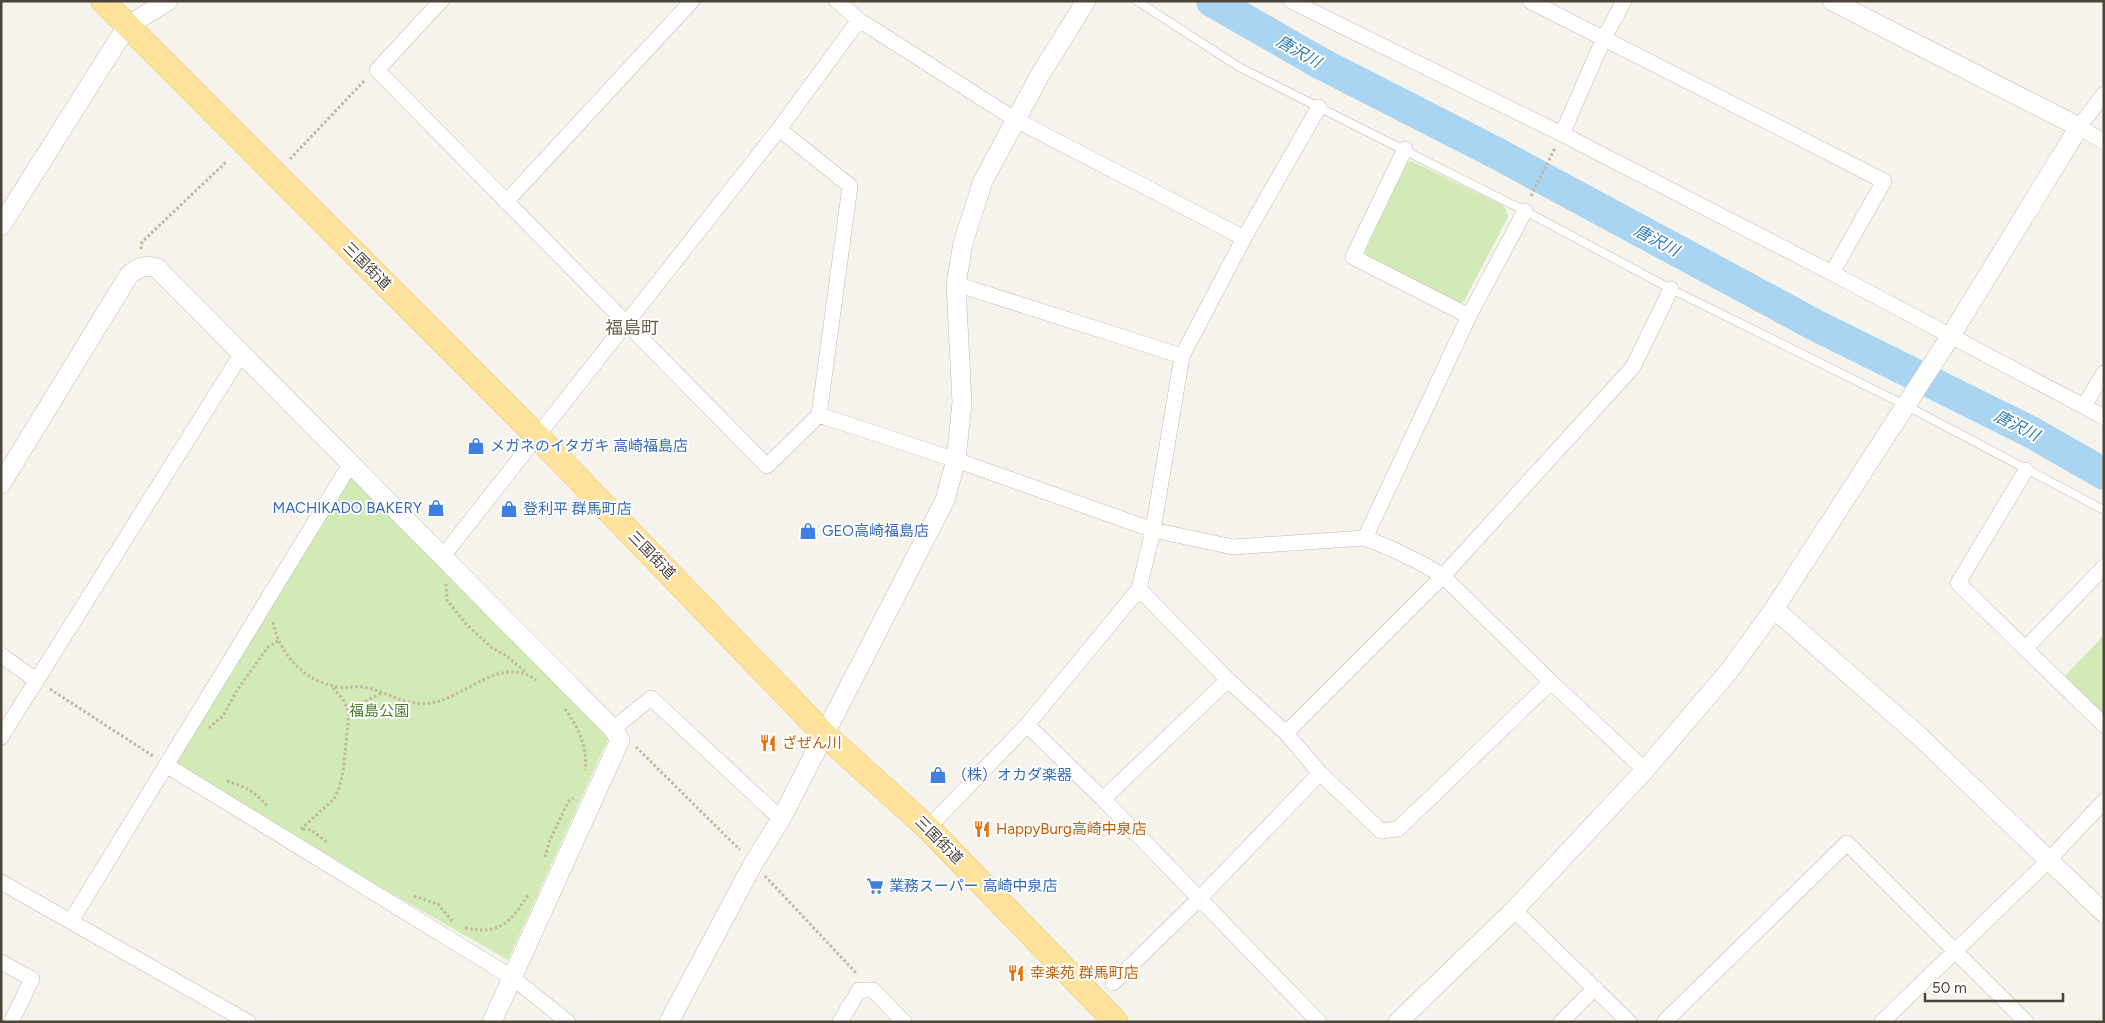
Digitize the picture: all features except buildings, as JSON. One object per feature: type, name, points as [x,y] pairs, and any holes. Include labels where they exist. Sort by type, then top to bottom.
[{"type":"main road","name":"三国街道","points":[[103,1],[537,436],[825,734],[928,828],[1116,1022]]},
{"type":"street","points":[[1,226],[127,26],[168,1]]},
{"type":"street","points":[[441,1],[377,70],[767,466],[819,416],[850,186],[779,129]]},
{"type":"street","points":[[506,202],[692,1]]},
{"type":"street","points":[[837,1],[859,20],[1016,120],[1244,238]]},
{"type":"street","points":[[669,1022],[753,864],[781,819],[945,500],[956,460],[962,403],[956,284],[963,243],[983,181],[1040,75],[1086,1]]},
{"type":"street","points":[[1291,1],[1562,134],[1832,273],[2104,417]]},
{"type":"street","points":[[1530,1],[1884,181],[1832,273]]},
{"type":"street","points":[[1562,134],[1604,38],[1624,1]]},
{"type":"street","points":[[1832,1],[2079,127],[2104,142]]},
{"type":"street","points":[[443,556],[779,129],[859,20]]},
{"type":"street","points":[[1398,1022],[1514,910],[1645,770],[1730,670],[1774,609],[1950,337],[2079,127],[2104,94]]},
{"type":"street","points":[[928,828],[1026,725],[1139,589],[1153,530],[1182,356],[1244,238],[1319,107]]},
{"type":"street","points":[[1405,149],[1353,257],[1468,316]]},
{"type":"street","points":[[1365,538],[1468,316],[1527,205]]},
{"type":"street","points":[[1,484],[129,275],[139,267],[150,266],[157,268],[617,734]]},
{"type":"street","points":[[956,284],[1182,356]]},
{"type":"street","points":[[1286,734],[1443,576],[1633,366],[1671,289]]},
{"type":"street","points":[[1,738],[242,353]]},
{"type":"street","points":[[2084,406],[2104,373]]},
{"type":"street","points":[[819,416],[956,460],[1153,530],[1234,547],[1365,538],[1421,563],[1443,576],[1551,682],[1645,770]]},
{"type":"street","points":[[71,921],[351,463]]},
{"type":"street","points":[[2026,470],[1958,583],[2104,724]]},
{"type":"street","points":[[2026,648],[2104,567]]},
{"type":"street","points":[[1139,589],[1228,680],[1286,734],[1320,773],[1381,831],[1398,829],[1551,682]]},
{"type":"street","points":[[1774,609],[1918,735],[2104,913]]},
{"type":"street","points":[[1,655],[36,680]]},
{"type":"street","points":[[1102,800],[1228,680]]},
{"type":"street","points":[[492,1022],[617,734],[650,698],[781,819]]},
{"type":"street","points":[[1026,725],[1319,1022]]},
{"type":"street","points":[[166,765],[512,978],[568,1022]]},
{"type":"street","points":[[1113,983],[1199,899],[1320,773]]},
{"type":"street","points":[[1882,1022],[2048,861],[2104,801]]},
{"type":"street","points":[[1664,1022],[1847,843],[2026,1022]]},
{"type":"street","points":[[1,882],[248,1022]]},
{"type":"street","points":[[1514,910],[1628,1022]]},
{"type":"street","points":[[1,962],[32,979],[11,1022]]},
{"type":"street","points":[[1561,1022],[1595,988]]},
{"type":"street","points":[[840,1022],[859,990],[873,990],[904,1022]]},
{"type":"lane","points":[[1137,1],[1239,66],[1405,149],[1527,205],[1671,289],[1905,405],[2104,510]]},
{"type":"path","points":[[289,160],[377,70]]},
{"type":"path","points":[[1527,205],[1554,150]]},
{"type":"path","points":[[139,267],[142,242],[227,162]]},
{"type":"path","points":[[458,572],[445,585],[447,600],[478,636],[539,682]]},
{"type":"path","points":[[268,599],[274,628],[290,659],[304,674],[330,685],[349,687],[358,685],[412,703],[431,703],[456,694],[500,673],[527,673]]},
{"type":"path","points":[[205,732],[223,716],[237,690],[268,647],[279,640]]},
{"type":"path","points":[[36,680],[166,765]]},
{"type":"path","points":[[298,833],[334,799],[339,788],[345,757],[349,713],[344,701],[330,685]]},
{"type":"path","points":[[349,713],[358,705],[382,693]]},
{"type":"path","points":[[562,704],[578,727],[586,762],[584,778]]},
{"type":"path","points":[[617,734],[630,741],[753,864],[873,990]]},
{"type":"path","points":[[221,780],[245,786],[259,797],[270,810]]},
{"type":"path","points":[[543,862],[550,840],[568,802],[577,793]]},
{"type":"path","points":[[293,826],[310,830],[330,845]]},
{"type":"path","points":[[408,893],[438,904],[454,922],[463,927],[488,930],[504,925],[513,917],[529,892]]},
{"type":"green space","points":[[1412,161],[1504,206],[1508,217],[1464,301],[1459,304],[1367,258],[1365,252],[1404,164]]},
{"type":"green space","name":"福島公園","points":[[351,463],[609,737],[508,960],[166,765]]},
{"type":"green space","points":[[2104,635],[2104,714],[2065,676]]},
{"type":"waterway","name":"唐沢川","points":[[1212,1],[1320,63],[1496,153],[1815,325],[2031,432],[2104,474]]},
{"type":"place","name":"メガネのイタガキ 高崎福島店","points":[[476,446]]},
{"type":"place","name":"MACHIKADO BAKERY","points":[[436,508]]},
{"type":"place","name":"登利平 群馬町店","points":[[509,509]]},
{"type":"place","name":"GEO高崎福島店","points":[[808,531]]},
{"type":"place","name":"ざぜん川","points":[[768,743]]},
{"type":"place","name":"（株）オカダ楽器","points":[[938,775]]},
{"type":"place","name":"HappyBurg高崎中泉店","points":[[982,829]]},
{"type":"place","name":"業務スーパー 高崎中泉店","points":[[875,886]]},
{"type":"place","name":"幸楽苑 群馬町店","points":[[1016,973]]},
{"type":"district","name":"福島町","points":[[632,328]]}]
